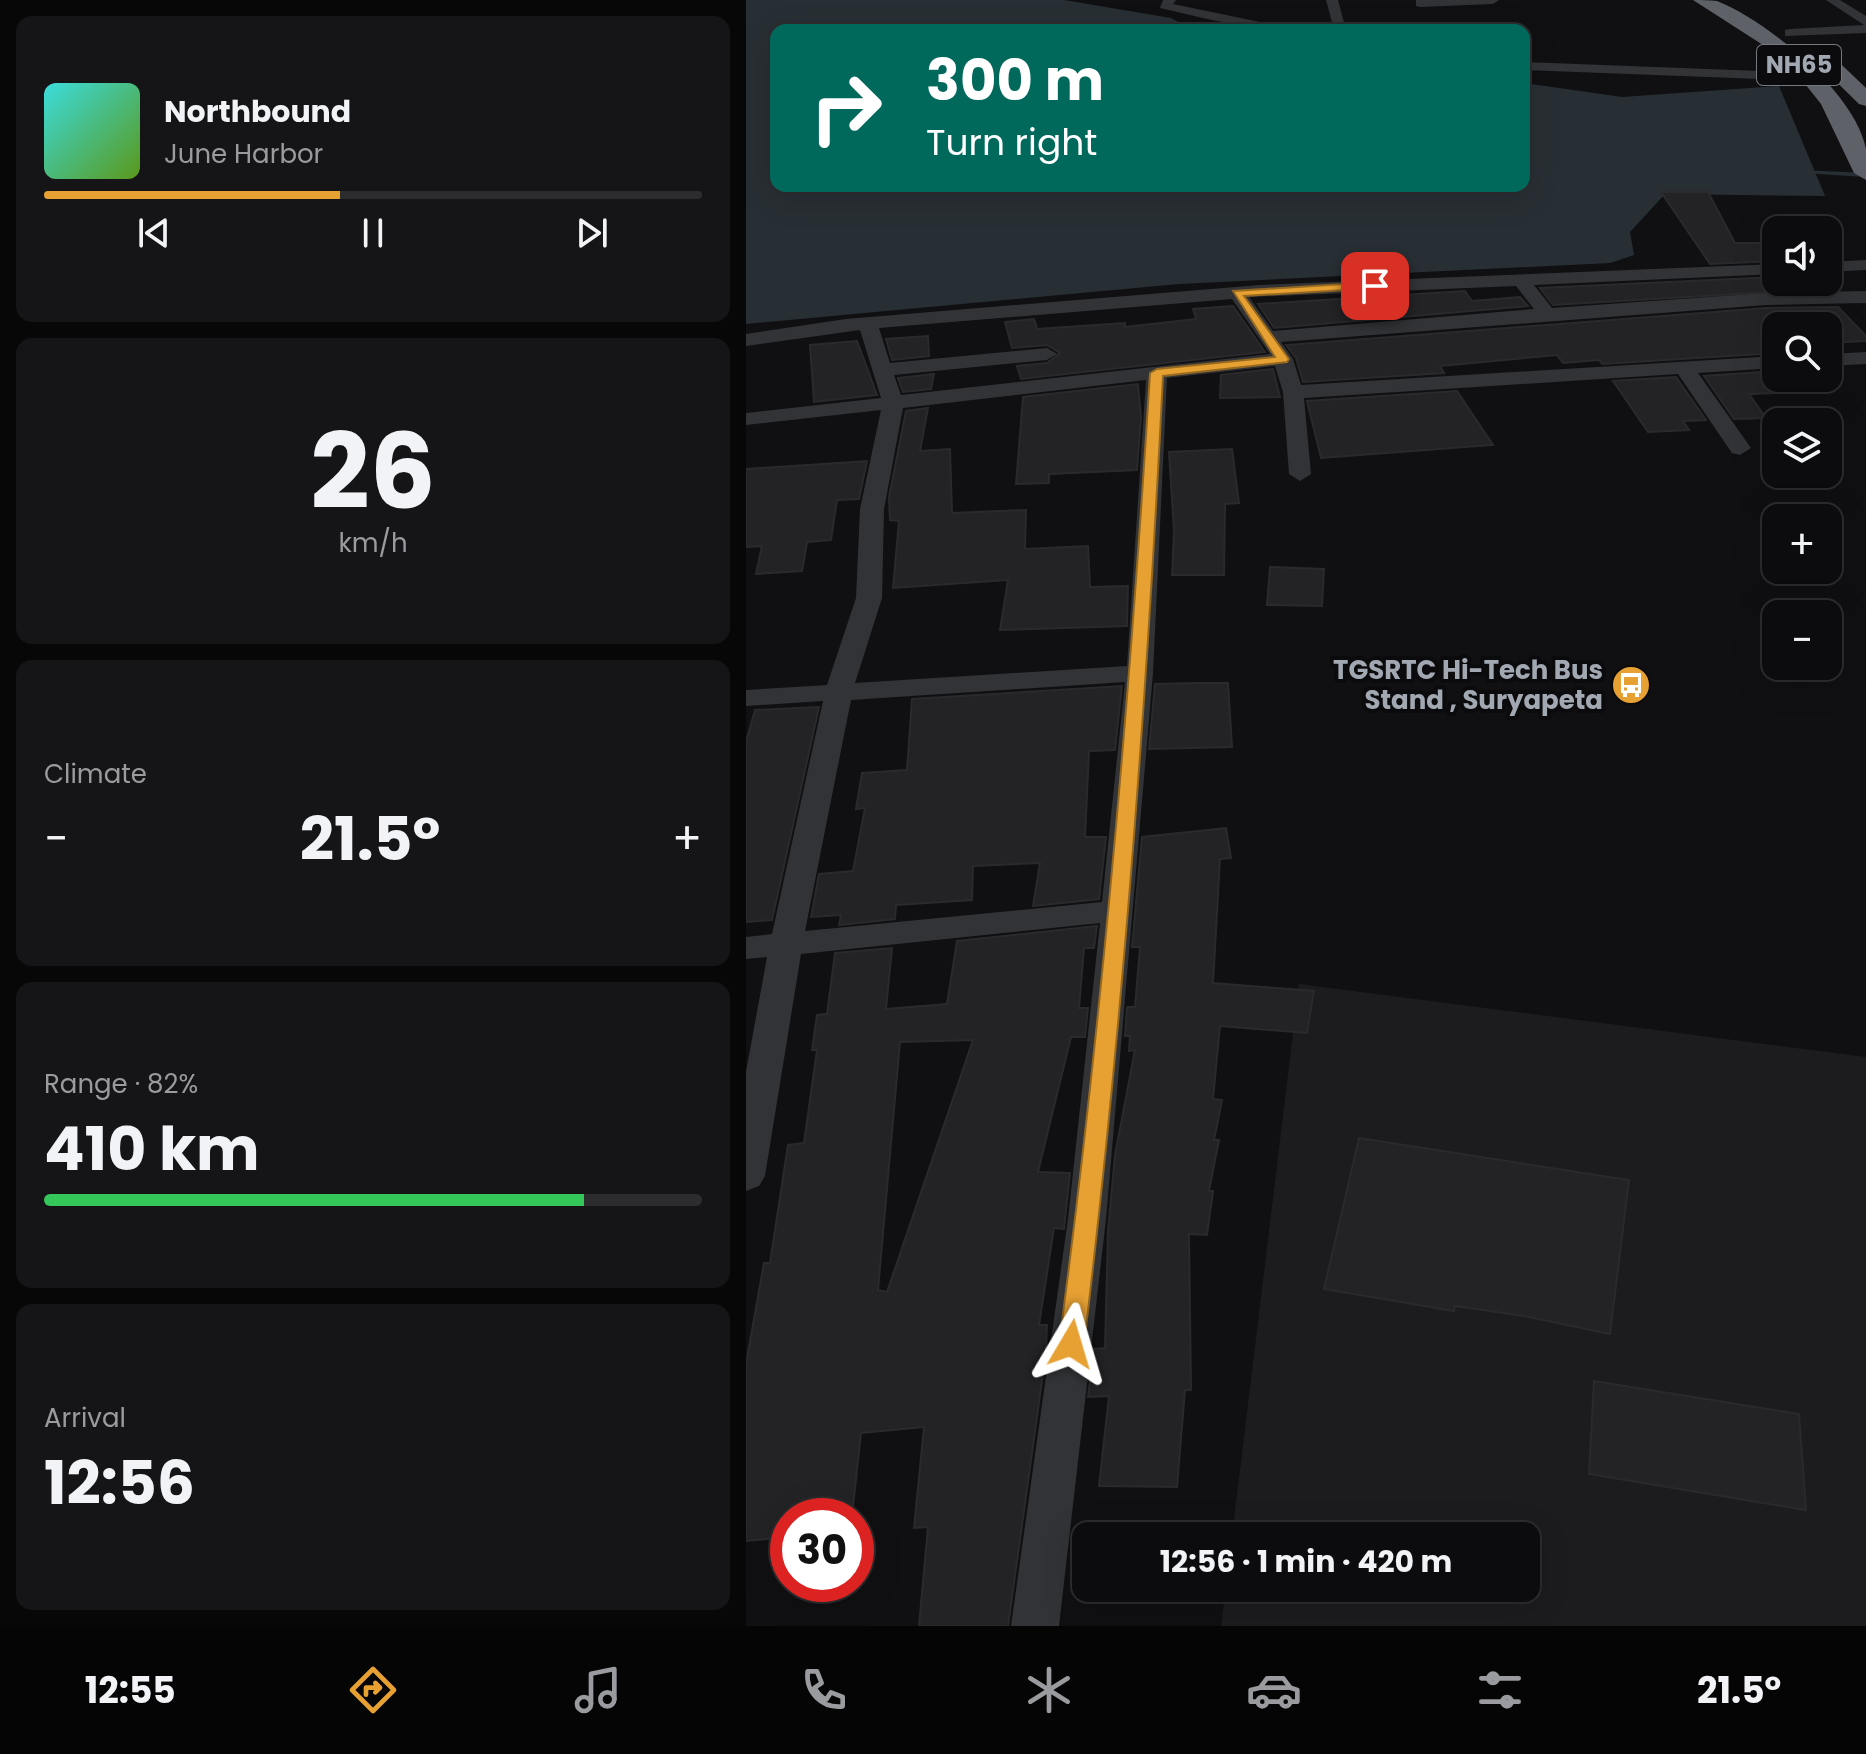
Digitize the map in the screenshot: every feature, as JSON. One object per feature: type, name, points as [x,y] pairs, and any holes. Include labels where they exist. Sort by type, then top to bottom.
[{"type":"highway","name":"NH65","points":[[1702,0],[1766,37],[1813,77],[1828,96],[1863,168]]},
{"type":"highway","name":"NH65","points":[[1735,0],[1828,59],[1865,95]]},
{"type":"street","points":[[1332,0],[1338,24]]},
{"type":"street","points":[[1419,2],[1493,0]]},
{"type":"street","points":[[1832,0],[1866,22]]},
{"type":"street","points":[[1419,2],[1429,17]]},
{"type":"street","points":[[1162,3],[1216,18],[1254,24]]},
{"type":"street","points":[[1790,33],[1866,29]]},
{"type":"street","points":[[1530,66],[1813,77]]},
{"type":"street","points":[[1842,266],[1866,265]]},
{"type":"street","points":[[746,340],[868,324],[1237,293],[1762,270]]},
{"type":"street","points":[[1520,279],[1547,314]]},
{"type":"street","points":[[1237,293],[1283,359],[1293,392],[1300,474]]},
{"type":"street","points":[[1267,337],[1766,299],[1866,297]]},
{"type":"street","points":[[746,1176],[786,944],[839,691],[869,598],[872,509],[893,404],[868,324]]},
{"type":"street","points":[[882,370],[1047,354]]},
{"type":"street","points":[[1842,359],[1866,358]]},
{"type":"street","points":[[746,419],[1283,359]]},
{"type":"street","points":[[1293,392],[1762,362]]},
{"type":"street","points":[[1686,365],[1689,377],[1740,448]]},
{"type":"street","points":[[1035,1626],[1087,1219],[1117,911],[1140,673],[1157,373]]},
{"type":"street","points":[[746,698],[1140,673]]},
{"type":"street","points":[[746,948],[1117,911]]},
{"type":"shaded area","points":[[746,0],[1064,0],[1171,18],[1182,24],[770,24],[770,192],[1530,192],[1530,84],[1622,97],[1779,86],[1825,196],[1665,194],[1630,232],[1634,255],[1610,263],[1179,284],[746,324]]},
{"type":"shaded area","points":[[1299,984],[1866,1057],[1866,1626],[1221,1626],[1224,1602],[1540,1602],[1540,1522],[1234,1522]]},
{"type":"building","points":[[1661,192],[1708,192],[1735,243],[1762,243],[1762,262],[1710,264]]},
{"type":"building","points":[[1762,278],[1762,293],[1553,305],[1540,288]]},
{"type":"building","points":[[1465,291],[1472,301],[1520,297],[1528,306],[1274,328],[1258,304]]},
{"type":"building","points":[[1233,306],[1265,352],[1021,379],[1017,366],[1047,363],[1060,353],[1047,345],[1012,348],[1005,322],[1034,319],[1037,329],[1125,323],[1125,327],[1196,319],[1193,309]]},
{"type":"building","points":[[1838,307],[1866,336],[1866,341],[1842,342],[1842,312],[1762,312],[1762,354],[1602,364],[1599,360],[1563,363],[1557,355],[1440,366],[1444,373],[1303,382],[1296,358],[1286,345],[1766,308]]},
{"type":"building","points":[[928,336],[929,356],[892,360],[886,339]]},
{"type":"building","points":[[857,341],[877,395],[814,402],[810,345]]},
{"type":"building","points":[[1273,369],[1280,397],[1220,398],[1221,375]]},
{"type":"building","points":[[1762,372],[1762,392],[1777,393],[1749,394],[1762,412],[1762,418],[1734,419],[1704,376]]},
{"type":"building","points":[[934,374],[931,389],[903,392],[898,378]]},
{"type":"building","points":[[1676,377],[1706,420],[1683,421],[1689,430],[1648,432],[1613,381]]},
{"type":"building","points":[[1138,384],[1141,417],[1137,470],[1049,474],[1049,483],[1016,484],[1023,397]]},
{"type":"building","points":[[1457,391],[1493,445],[1321,458],[1307,401]]},
{"type":"building","points":[[928,408],[920,451],[950,449],[952,513],[1026,510],[1025,549],[1088,546],[1090,587],[1128,586],[1127,626],[1000,630],[1008,580],[893,588],[899,521],[890,520],[889,497],[906,411]]},
{"type":"building","points":[[1232,449],[1239,503],[1225,504],[1224,575],[1172,575],[1174,531],[1169,452]]},
{"type":"building","points":[[867,461],[859,499],[837,500],[831,540],[807,542],[802,571],[756,574],[762,546],[746,547],[746,469]]},
{"type":"building","points":[[1270,567],[1324,569],[1322,606],[1267,605]]},
{"type":"building","points":[[1228,683],[1232,747],[1149,749],[1155,684]]},
{"type":"building","points":[[1122,686],[1115,750],[1089,751],[1085,837],[1106,837],[1099,899],[1033,906],[1040,863],[973,866],[972,900],[896,905],[895,919],[839,925],[841,915],[811,917],[819,874],[853,871],[865,808],[856,809],[862,773],[907,770],[912,699]]},
{"type":"building","points":[[819,707],[772,920],[746,922],[746,742],[755,710]]},
{"type":"building","points":[[1226,828],[1231,858],[1220,859],[1213,983],[1314,991],[1307,1033],[1220,1026],[1213,1099],[1222,1100],[1214,1140],[1219,1140],[1209,1191],[1213,1191],[1207,1235],[1189,1234],[1191,1390],[1185,1390],[1177,1487],[1099,1486],[1109,1396],[1088,1397],[1094,1349],[1105,1348],[1108,1231],[1115,1155],[1135,1050],[1129,1051],[1130,1036],[1125,1036],[1127,1007],[1135,1007],[1140,947],[1132,947],[1142,837]]},
{"type":"building","points":[[1097,926],[1094,948],[1084,948],[1079,1008],[1088,1008],[1085,1037],[1071,1037],[1038,1172],[1070,1173],[1064,1229],[1054,1228],[1039,1325],[1047,1325],[1046,1352],[1008,1626],[919,1626],[928,1527],[914,1528],[924,1427],[861,1433],[854,1498],[770,1498],[770,1539],[746,1541],[746,1364],[764,1263],[770,1263],[788,1145],[804,1143],[817,1050],[812,1050],[817,1015],[827,1014],[835,953],[892,948],[886,1009],[947,1004],[957,941]],"holes":[[[973,1040],[887,1292],[878,1290],[900,1042]]]},
{"type":"building","points":[[1359,1138],[1629,1180],[1610,1334],[1524,1316],[1455,1306],[1454,1311],[1324,1289]]},
{"type":"building","points":[[1594,1381],[1799,1414],[1806,1510],[1589,1474]]},
{"type":"waterway","points":[[1802,171],[1866,175]]},
{"type":"place","name":"TGSRTC Hi-Tech Bus Stand , Suryapeta","points":[[1631,685]]},
{"type":"route","points":[[1071,1344],[1087,1219],[1140,667],[1157,373],[1283,359],[1237,293],[1375,286]]}]
